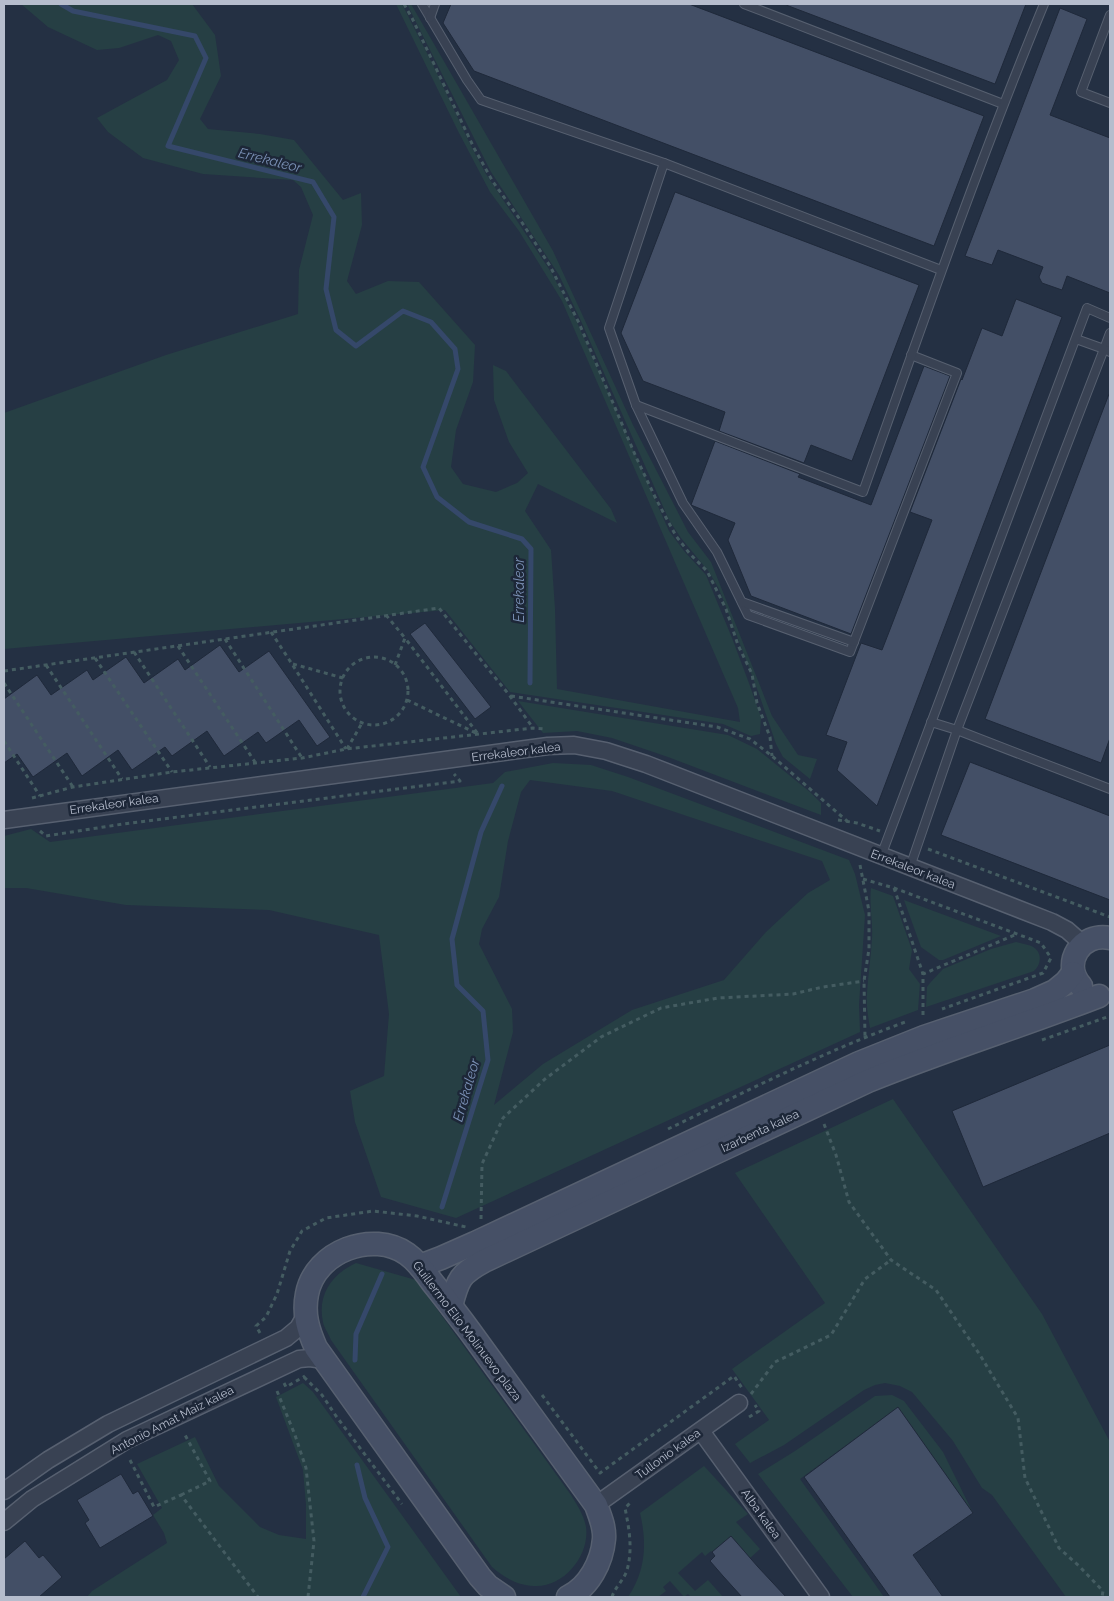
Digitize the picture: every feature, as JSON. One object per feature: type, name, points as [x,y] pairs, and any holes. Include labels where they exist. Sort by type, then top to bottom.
[{"type":"main road","points":[[1104,995],[1084,990],[1078,984],[1073,973],[1073,962],[1076,952],[1083,944],[1095,938],[1110,938]]},
{"type":"main road","name":"Izarbenta kalea","points":[[420,1266],[476,1243],[860,1063],[924,1037],[1034,1000],[1055,991],[1073,973]]},
{"type":"main road","name":"Izarbenta kalea","points":[[451,1306],[460,1278],[467,1270],[484,1261],[868,1081],[920,1060],[1104,995]]},
{"type":"main road","name":"Guillermo Elio Molinuevo plaza","points":[[504,1597],[488,1586],[480,1577],[324,1360],[308,1331],[305,1316],[307,1292],[313,1278],[322,1266],[341,1251],[353,1246],[367,1244],[394,1246],[420,1266],[596,1505],[602,1519],[604,1538],[601,1554],[597,1567],[588,1581],[573,1596]]},
{"type":"street","name":"Errekaleor kalea","points":[[4,820],[538,748],[574,745],[606,751],[646,764],[1052,922],[1067,930],[1083,944]]},
{"type":"street","name":"Antonio Amat Maiz kalea","points":[[4,1491],[48,1460],[108,1424],[286,1338],[298,1328],[305,1316]]},
{"type":"street","name":"Antonio Amat Maiz kalea","points":[[4,1522],[32,1500],[127,1440],[299,1359],[324,1360]]},
{"type":"street","name":"Tullonio kalea","points":[[596,1505],[744,1400]]},
{"type":"street","name":"Alba kalea","points":[[700,1431],[821,1597]]},
{"type":"lane","points":[[422,4],[467,80],[482,100],[664,163],[941,270]]},
{"type":"lane","points":[[430,18],[436,4]]},
{"type":"lane","points":[[744,4],[1003,104]]},
{"type":"lane","points":[[636,405],[863,492],[941,270],[1003,104],[1044,4]]},
{"type":"lane","points":[[1110,14],[1081,92],[1110,103]]},
{"type":"lane","points":[[664,163],[609,328],[636,405],[683,503],[717,552],[748,614],[850,652],[957,373],[911,355]]},
{"type":"lane","points":[[881,856],[1087,308],[1110,318]]},
{"type":"lane","points":[[910,867],[958,730],[1107,350],[1110,333]]},
{"type":"lane","points":[[1076,339],[1107,350]]},
{"type":"lane","points":[[931,722],[958,730],[1110,789]]},
{"type":"path","points":[[404,4],[474,148],[493,182],[521,220],[550,266],[579,323],[656,499],[676,536],[706,571],[726,609],[738,645],[752,674],[757,703],[770,737],[772,756]]},
{"type":"path","points":[[4,671],[439,608],[510,696],[533,728]]},
{"type":"path","points":[[386,615],[479,734],[407,700]]},
{"type":"path","points":[[270,632],[346,749]]},
{"type":"path","points":[[395,665],[404,638]]},
{"type":"path","points":[[225,639],[302,758]]},
{"type":"path","points":[[178,646],[255,762]]},
{"type":"path","points":[[134,652],[210,767]]},
{"type":"path","points":[[95,658],[172,772]]},
{"type":"path","points":[[366,658],[386,660],[395,665],[407,681],[407,700],[402,711],[394,719],[384,724],[362,723],[352,717],[345,709],[341,699],[341,688],[349,669],[357,662],[366,658]]},
{"type":"path","points":[[292,664],[344,678]]},
{"type":"path","points":[[46,665],[122,779]]},
{"type":"path","points":[[4,683],[73,787]]},
{"type":"path","points":[[510,696],[717,727],[750,739],[848,822],[858,823],[888,834]]},
{"type":"path","points":[[4,741],[40,796],[73,787],[122,779],[210,767],[302,758],[346,749],[362,723]]},
{"type":"path","points":[[33,826],[46,836],[123,824],[460,781],[452,772],[461,771]]},
{"type":"path","points":[[918,844],[1110,917]]},
{"type":"path","points":[[857,847],[869,911],[869,949],[864,981],[865,1036],[860,1063]]},
{"type":"path","points":[[863,879],[894,888],[1041,943],[1051,958],[1043,973],[941,1009]]},
{"type":"path","points":[[894,888],[923,974],[923,1015]]},
{"type":"path","points":[[923,974],[1017,934]]},
{"type":"path","points":[[489,1216],[480,1220],[482,1164],[503,1118],[545,1079],[601,1037],[661,1008],[718,998],[793,994],[864,981]]},
{"type":"path","points":[[666,1130],[789,1070],[865,1036],[932,1012]]},
{"type":"path","points":[[824,1124],[836,1155],[848,1202],[891,1260],[936,1290],[980,1355],[1018,1418],[1025,1478],[1059,1548],[1103,1591],[1102,1597]]},
{"type":"path","points":[[744,1400],[775,1362],[831,1334],[865,1279],[891,1260]]},
{"type":"path","points":[[303,1377],[322,1395],[406,1510]]},
{"type":"path","points":[[277,1391],[306,1468],[314,1541],[308,1597]]},
{"type":"path","points":[[130,1460],[154,1508],[210,1481],[184,1433]]},
{"type":"path","points":[[181,1495],[258,1597]]},
{"type":"path","points":[[612,1597],[627,1570],[630,1538],[625,1508],[635,1499]]},
{"type":"green space","points":[[21,4],[192,4],[215,35],[221,76],[200,119],[208,129],[260,134],[294,140],[343,200],[361,193],[362,225],[347,281],[356,294],[388,281],[419,282],[475,345],[473,382],[456,430],[451,467],[463,484],[496,492],[517,483],[528,473],[509,442],[494,400],[493,365],[506,371],[611,509],[617,523],[538,484],[525,511],[551,550],[557,689],[740,722],[738,708],[562,301],[519,231],[490,192],[396,4],[402,4],[486,174],[551,272],[576,320],[669,531],[706,575],[761,717],[760,734],[751,736],[723,724],[510,692],[445,610],[4,649],[4,413],[166,355],[298,314],[299,270],[313,215],[301,187],[293,180],[203,174],[143,158],[108,132],[97,118],[167,80],[179,60],[171,41],[158,35],[119,48],[97,50],[48,27]]},
{"type":"green space","points":[[407,4],[411,4],[553,251],[633,425],[688,532],[711,562],[772,716],[798,755],[817,759],[810,779],[783,757],[776,744],[719,589],[709,572],[669,520],[559,275],[491,172]]},
{"type":"green space","points":[[518,701],[728,735],[757,749],[810,792],[821,803],[821,815],[668,757],[612,738],[577,731],[543,733]]},
{"type":"green space","points":[[553,763],[591,765],[628,777],[849,860],[855,874],[865,915],[859,1005],[860,1032],[456,1218],[381,1197],[355,1122],[350,1091],[384,1076],[389,1014],[379,935],[269,910],[126,905],[26,888],[4,888],[4,836],[31,829],[50,842],[493,783],[505,772]],"holes":[[[530,780],[612,791],[822,861],[830,880],[808,893],[766,932],[724,980],[632,1010],[543,1064],[494,1105],[513,1032],[512,1009],[479,944],[482,929],[499,897],[508,841],[521,792]]]},
{"type":"green space","points":[[871,888],[893,896],[912,950],[909,969],[920,984],[918,1010],[870,1028],[867,997],[872,938]]},
{"type":"green space","points":[[904,900],[1001,936],[939,960],[921,947]]},
{"type":"green space","points":[[1016,942],[1033,947],[1038,952],[1040,960],[1034,971],[926,1007],[927,987],[943,969],[991,949]]},
{"type":"green space","points":[[893,1099],[1042,1314],[1110,1442],[1110,1597],[1066,1597],[992,1495],[982,1488],[953,1441],[912,1392],[900,1386],[885,1383],[864,1390],[784,1445],[750,1463],[735,1444],[769,1420],[732,1369],[825,1303],[735,1173]]},
{"type":"green space","points":[[356,1263],[416,1280],[571,1495],[584,1518],[586,1538],[579,1558],[565,1576],[555,1582],[534,1586],[512,1580],[492,1567],[331,1340],[323,1322],[322,1303],[324,1294],[333,1279]]},
{"type":"green space","points":[[303,1383],[313,1392],[461,1597],[87,1597],[92,1591],[167,1543],[164,1533],[153,1515],[162,1508],[137,1464],[195,1437],[219,1486],[260,1527],[279,1535],[306,1539],[303,1470],[276,1397]]},
{"type":"green space","points":[[892,1395],[904,1401],[943,1452],[973,1513],[898,1407],[800,1479],[884,1597],[853,1597],[758,1474],[875,1396]]},
{"type":"green space","points":[[704,1466],[748,1514],[736,1522],[760,1549],[750,1558],[731,1536],[705,1556],[702,1552],[678,1573],[695,1591],[708,1580],[723,1597],[691,1597],[688,1594],[684,1597],[670,1581],[663,1587],[666,1591],[658,1597],[628,1597],[642,1566],[644,1535],[640,1513]]},
{"type":"building","points":[[451,4],[689,4],[984,116],[934,246],[474,71],[443,23]]},
{"type":"building","points":[[786,4],[1026,4],[995,84]]},
{"type":"building","points":[[1060,8],[1087,19],[1050,115],[1110,138],[1110,293],[1067,276],[1062,290],[1042,283],[1039,277],[1043,267],[998,250],[992,265],[965,256]]},
{"type":"building","points":[[675,192],[919,285],[852,461],[811,445],[804,463],[719,431],[725,412],[643,381],[621,333]]},
{"type":"building","points":[[1016,299],[1062,317],[877,806],[837,770],[847,742],[826,735],[861,643],[882,650],[932,520],[910,512],[982,328],[1002,336]]},
{"type":"building","points":[[924,366],[950,376],[851,634],[751,596],[728,540],[735,523],[691,505],[715,441],[800,474],[798,477],[871,505]]},
{"type":"building","points":[[1109,394],[1110,738],[1101,763],[985,719]]},
{"type":"building","points":[[425,623],[491,707],[475,719],[410,634]]},
{"type":"building","points":[[220,645],[239,672],[269,651],[330,737],[317,746],[299,720],[266,743],[258,732],[224,756],[207,731],[172,756],[165,747],[132,770],[118,750],[82,776],[67,753],[33,777],[17,754],[4,763],[4,699],[37,675],[51,695],[87,670],[93,680],[126,657],[144,683],[178,659],[185,670]]},
{"type":"building","points":[[970,762],[1110,816],[1110,900],[941,835]]},
{"type":"building","points":[[1110,1045],[1110,1133],[983,1187],[952,1111]]},
{"type":"building","points":[[898,1407],[973,1513],[913,1555],[943,1597],[890,1597],[804,1477]]},
{"type":"building","points":[[121,1474],[133,1494],[138,1491],[153,1516],[100,1548],[85,1523],[89,1520],[77,1500]]},
{"type":"building","points":[[731,1536],[786,1597],[742,1597],[723,1576],[710,1561],[715,1556],[712,1552]]},
{"type":"building","points":[[25,1541],[39,1558],[43,1555],[62,1577],[39,1597],[4,1597],[4,1559]]},
{"type":"waterway","name":"Errekaleor","points":[[61,4],[73,11],[195,36],[206,58],[168,146],[313,182],[334,217],[326,289],[336,330],[356,346],[403,311],[431,322],[455,349],[458,369],[423,467],[437,497],[469,522],[522,539],[531,549],[530,683]]},
{"type":"waterway","name":"Errekaleor","points":[[442,1207],[488,1060],[483,1011],[457,985],[452,939],[481,832],[502,786]]},
{"type":"waterway","points":[[355,1360],[356,1334],[382,1274]]},
{"type":"waterway","name":"Errekaleor","points":[[357,1465],[365,1498],[388,1547],[363,1597]]}]
